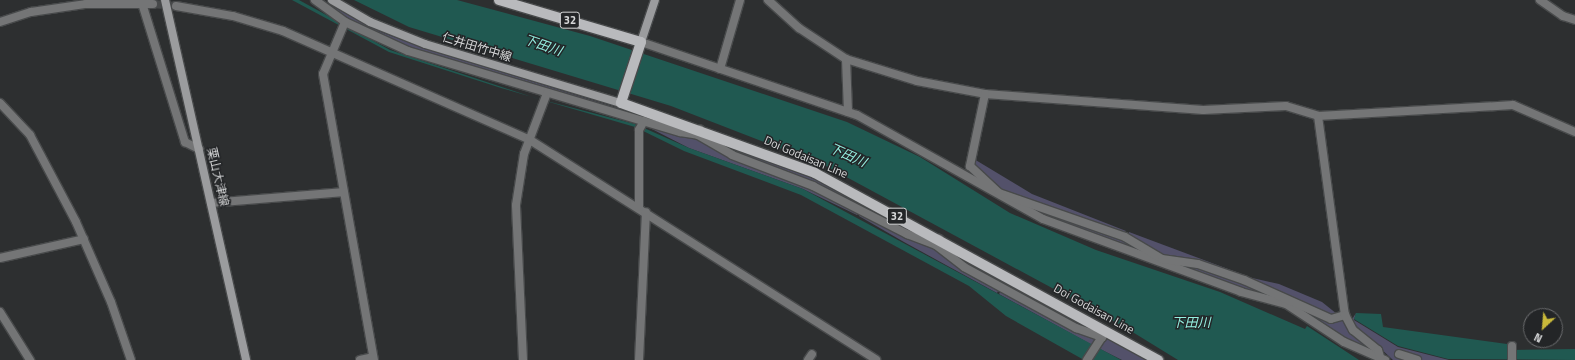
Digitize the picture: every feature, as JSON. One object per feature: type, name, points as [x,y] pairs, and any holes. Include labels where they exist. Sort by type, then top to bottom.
[{"type":"main road","name":"栗山大津線","points":[[165,0],[246,360]]},
{"type":"main road","name":"仁井田竹中線","points":[[332,0],[370,22],[418,41],[622,101]]},
{"type":"main road","name":"32","points":[[499,0],[641,41]]},
{"type":"main road","points":[[622,101],[656,0]]},
{"type":"main road","name":"Doi Godaisan Line","points":[[622,101],[699,132],[815,173],[1105,334],[1158,360]]},
{"type":"street","points":[[315,0],[345,22],[408,51],[644,121],[699,132]]},
{"type":"street","points":[[720,68],[740,0]]},
{"type":"street","points":[[768,0],[799,28],[846,59],[917,81],[985,94],[1203,110],[1286,106],[1318,116],[1513,105],[1575,132]]},
{"type":"street","points":[[1540,0],[1563,16],[1575,20]]},
{"type":"street","points":[[141,2],[185,142],[199,149]]},
{"type":"street","points":[[0,22],[31,12],[86,4],[141,2],[153,4]]},
{"type":"street","points":[[176,6],[186,4],[250,20],[330,51],[530,140],[876,360]]},
{"type":"street","points":[[345,22],[340,29],[330,51],[323,74],[373,358],[360,360]]},
{"type":"street","points":[[641,41],[848,112],[925,152],[1000,195],[1087,237],[1162,261],[1241,292],[1286,302],[1344,342],[1383,360]]},
{"type":"street","points":[[846,59],[848,112]]},
{"type":"street","points":[[524,360],[516,205],[524,154],[547,93]]},
{"type":"street","points":[[985,94],[970,166],[1000,195],[1125,237],[1162,261],[1198,264],[1286,302],[1331,319],[1345,315]]},
{"type":"street","points":[[0,103],[30,136],[84,239],[131,360]]},
{"type":"street","points":[[1318,116],[1345,315],[1353,330],[1378,350],[1383,360]]},
{"type":"street","points":[[639,360],[642,210],[639,130],[644,121]]},
{"type":"street","points":[[211,203],[344,192]]},
{"type":"street","points":[[0,258],[84,239]]},
{"type":"street","points":[[0,312],[30,360]]},
{"type":"street","points":[[1087,360],[1105,334]]},
{"type":"street","points":[[1512,346],[1512,360]]},
{"type":"street","points":[[1399,354],[1417,360]]},
{"type":"shaded area","points":[[321,0],[378,31],[418,46],[694,132],[417,52],[342,18]]},
{"type":"shaded area","points":[[644,125],[700,138],[859,211],[857,215],[803,189],[689,148]]},
{"type":"shaded area","points":[[702,135],[827,184],[934,242],[734,154]]},
{"type":"shaded area","points":[[974,159],[1032,194],[1126,231],[1122,234],[1001,192],[973,165]]},
{"type":"shaded area","points":[[1004,197],[1130,243],[1158,259],[1070,228]]},
{"type":"shaded area","points":[[860,213],[922,240],[999,289],[997,293],[859,216]]},
{"type":"shaded area","points":[[1129,232],[1244,275],[1165,258],[1129,236]]},
{"type":"shaded area","points":[[939,244],[1093,329],[1084,330],[964,264]]},
{"type":"shaded area","points":[[1167,262],[1196,266],[1283,301],[1238,288]]},
{"type":"shaded area","points":[[1248,277],[1279,284],[1322,302],[1337,314],[1328,314]]},
{"type":"shaded area","points":[[1002,290],[1098,337],[1094,346],[999,294]]},
{"type":"shaded area","points":[[1301,308],[1343,319],[1350,333],[1372,352],[1336,334]]},
{"type":"shaded area","points":[[1356,313],[1354,320],[1398,347],[1449,360],[1421,360],[1399,353],[1409,360],[1393,360],[1351,321]]},
{"type":"shaded area","points":[[1107,338],[1147,360],[1122,360],[1098,348]]},
{"type":"water","points":[[292,0],[299,0],[390,50],[532,97],[389,52]]},
{"type":"water","name":"下田川","points":[[354,0],[457,0],[590,36],[847,122],[920,157],[1010,213],[1096,250],[1220,292],[1305,329],[1307,326],[1359,360],[1178,360],[1126,328],[826,166],[671,106],[409,27]]},
{"type":"water","points":[[538,99],[635,124],[689,148],[803,189],[1121,360],[1084,360],[1006,316],[969,286],[801,195],[684,151],[635,127]]},
{"type":"water","points":[[1356,313],[1381,314],[1383,327],[1507,344],[1508,350],[1575,349],[1575,360],[1448,359],[1398,346],[1354,319]]},
{"type":"tunnel","points":[[153,4],[176,6]]}]
